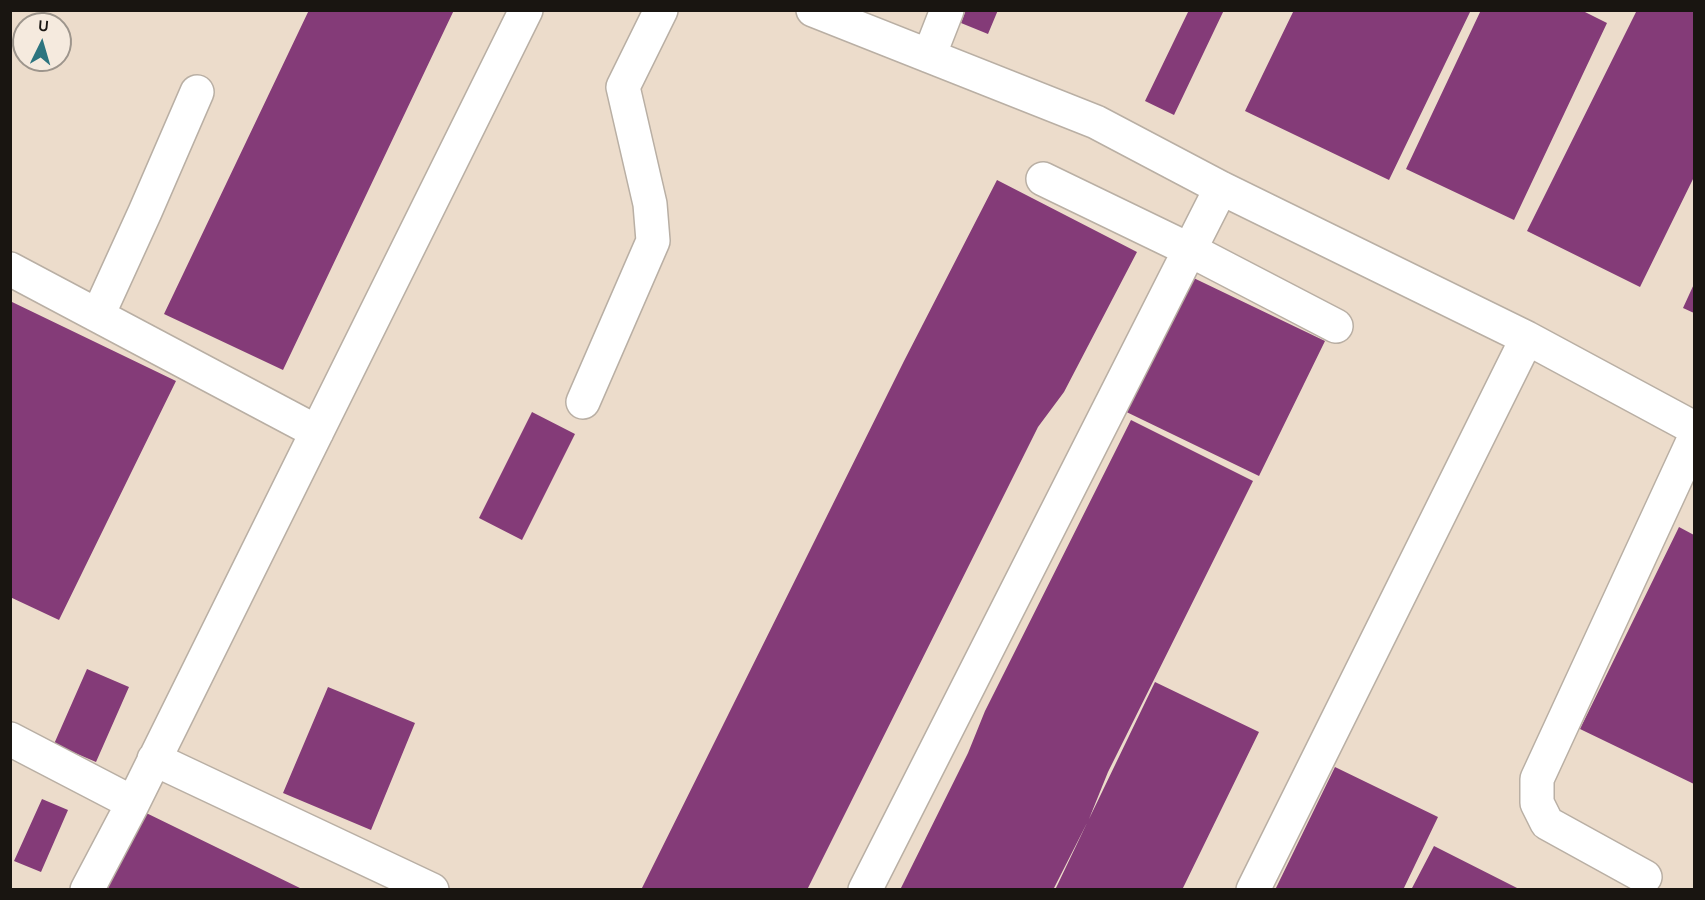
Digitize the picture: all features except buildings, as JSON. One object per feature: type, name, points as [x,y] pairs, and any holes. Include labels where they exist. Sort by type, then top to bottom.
[{"type":"lane","points":[[87,890],[133,803],[526,10]]},
{"type":"lane","points":[[582,402],[653,241],[650,204],[623,87],[661,10]]},
{"type":"lane","points":[[813,10],[1096,122],[1221,188],[1527,338],[1695,428]]},
{"type":"lane","points":[[929,56],[947,10]]},
{"type":"lane","points":[[98,315],[146,212],[197,92]]},
{"type":"lane","points":[[1043,179],[1190,250],[1336,326]]},
{"type":"lane","points":[[865,890],[1221,188]]},
{"type":"lane","points":[[10,269],[317,432]]},
{"type":"lane","points":[[1253,890],[1527,338]]},
{"type":"lane","points":[[1645,877],[1547,823],[1537,803],[1537,779],[1695,439]]},
{"type":"lane","points":[[10,739],[133,803]]},
{"type":"lane","points":[[154,759],[432,890]]},
{"type":"shaded area","points":[[11,11],[1694,11],[1694,889],[11,889]]}]
